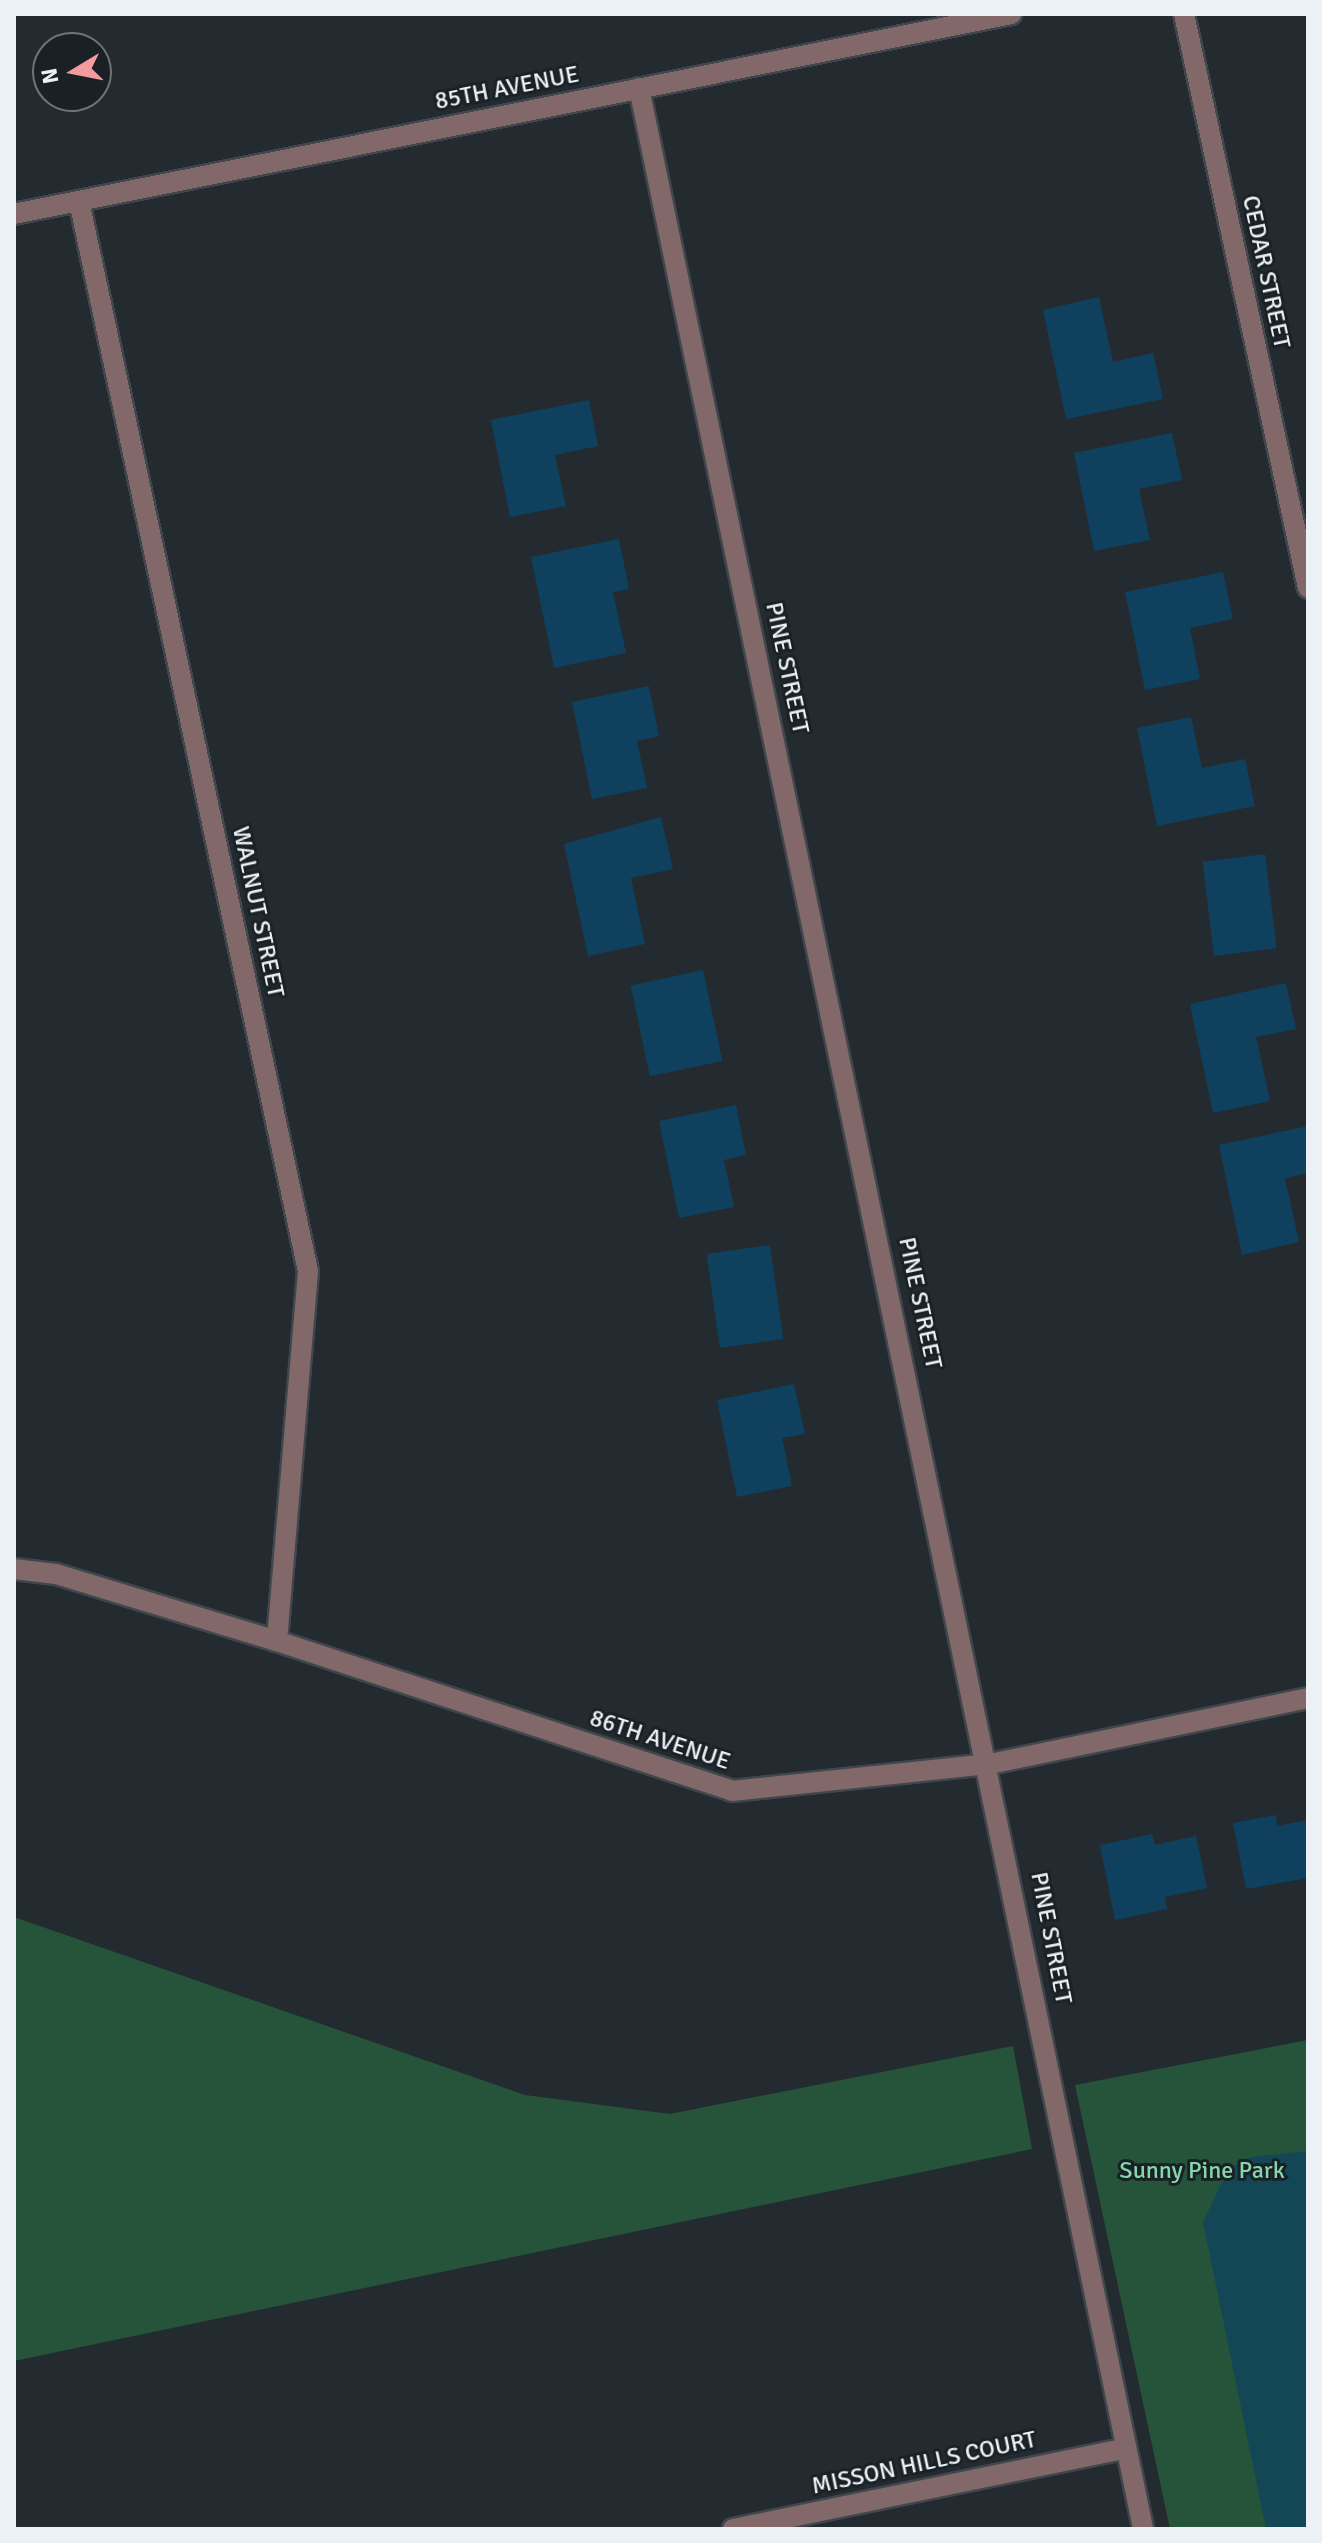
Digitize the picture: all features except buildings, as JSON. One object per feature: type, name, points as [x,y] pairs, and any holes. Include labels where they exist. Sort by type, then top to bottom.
[{"type":"street","name":"85TH AVENUE","points":[[14,214],[1011,14]]},
{"type":"street","name":"CEDAR STREET","points":[[1184,14],[1308,588]]},
{"type":"street","name":"PINE STREET","points":[[639,88],[990,1764],[1143,2529]]},
{"type":"street","name":"WALNUT STREET","points":[[79,201],[308,1271],[277,1641]]},
{"type":"street","name":"86TH AVENUE","points":[[14,1569],[56,1574],[277,1641],[732,1791],[990,1764],[1308,1698]]},
{"type":"street","name":"MISSON HILLS COURT","points":[[733,2529],[1126,2448]]},
{"type":"green space","points":[[14,1917],[525,2095],[670,2114],[1013,2046],[1032,2149],[14,2361]]},
{"type":"green space","name":"Sunny Pine Park","points":[[1308,2040],[1308,2529],[1170,2529],[1075,2085]]},
{"type":"water","points":[[1308,2151],[1308,2529],[1266,2529],[1203,2222],[1229,2168],[1252,2157]]}]
